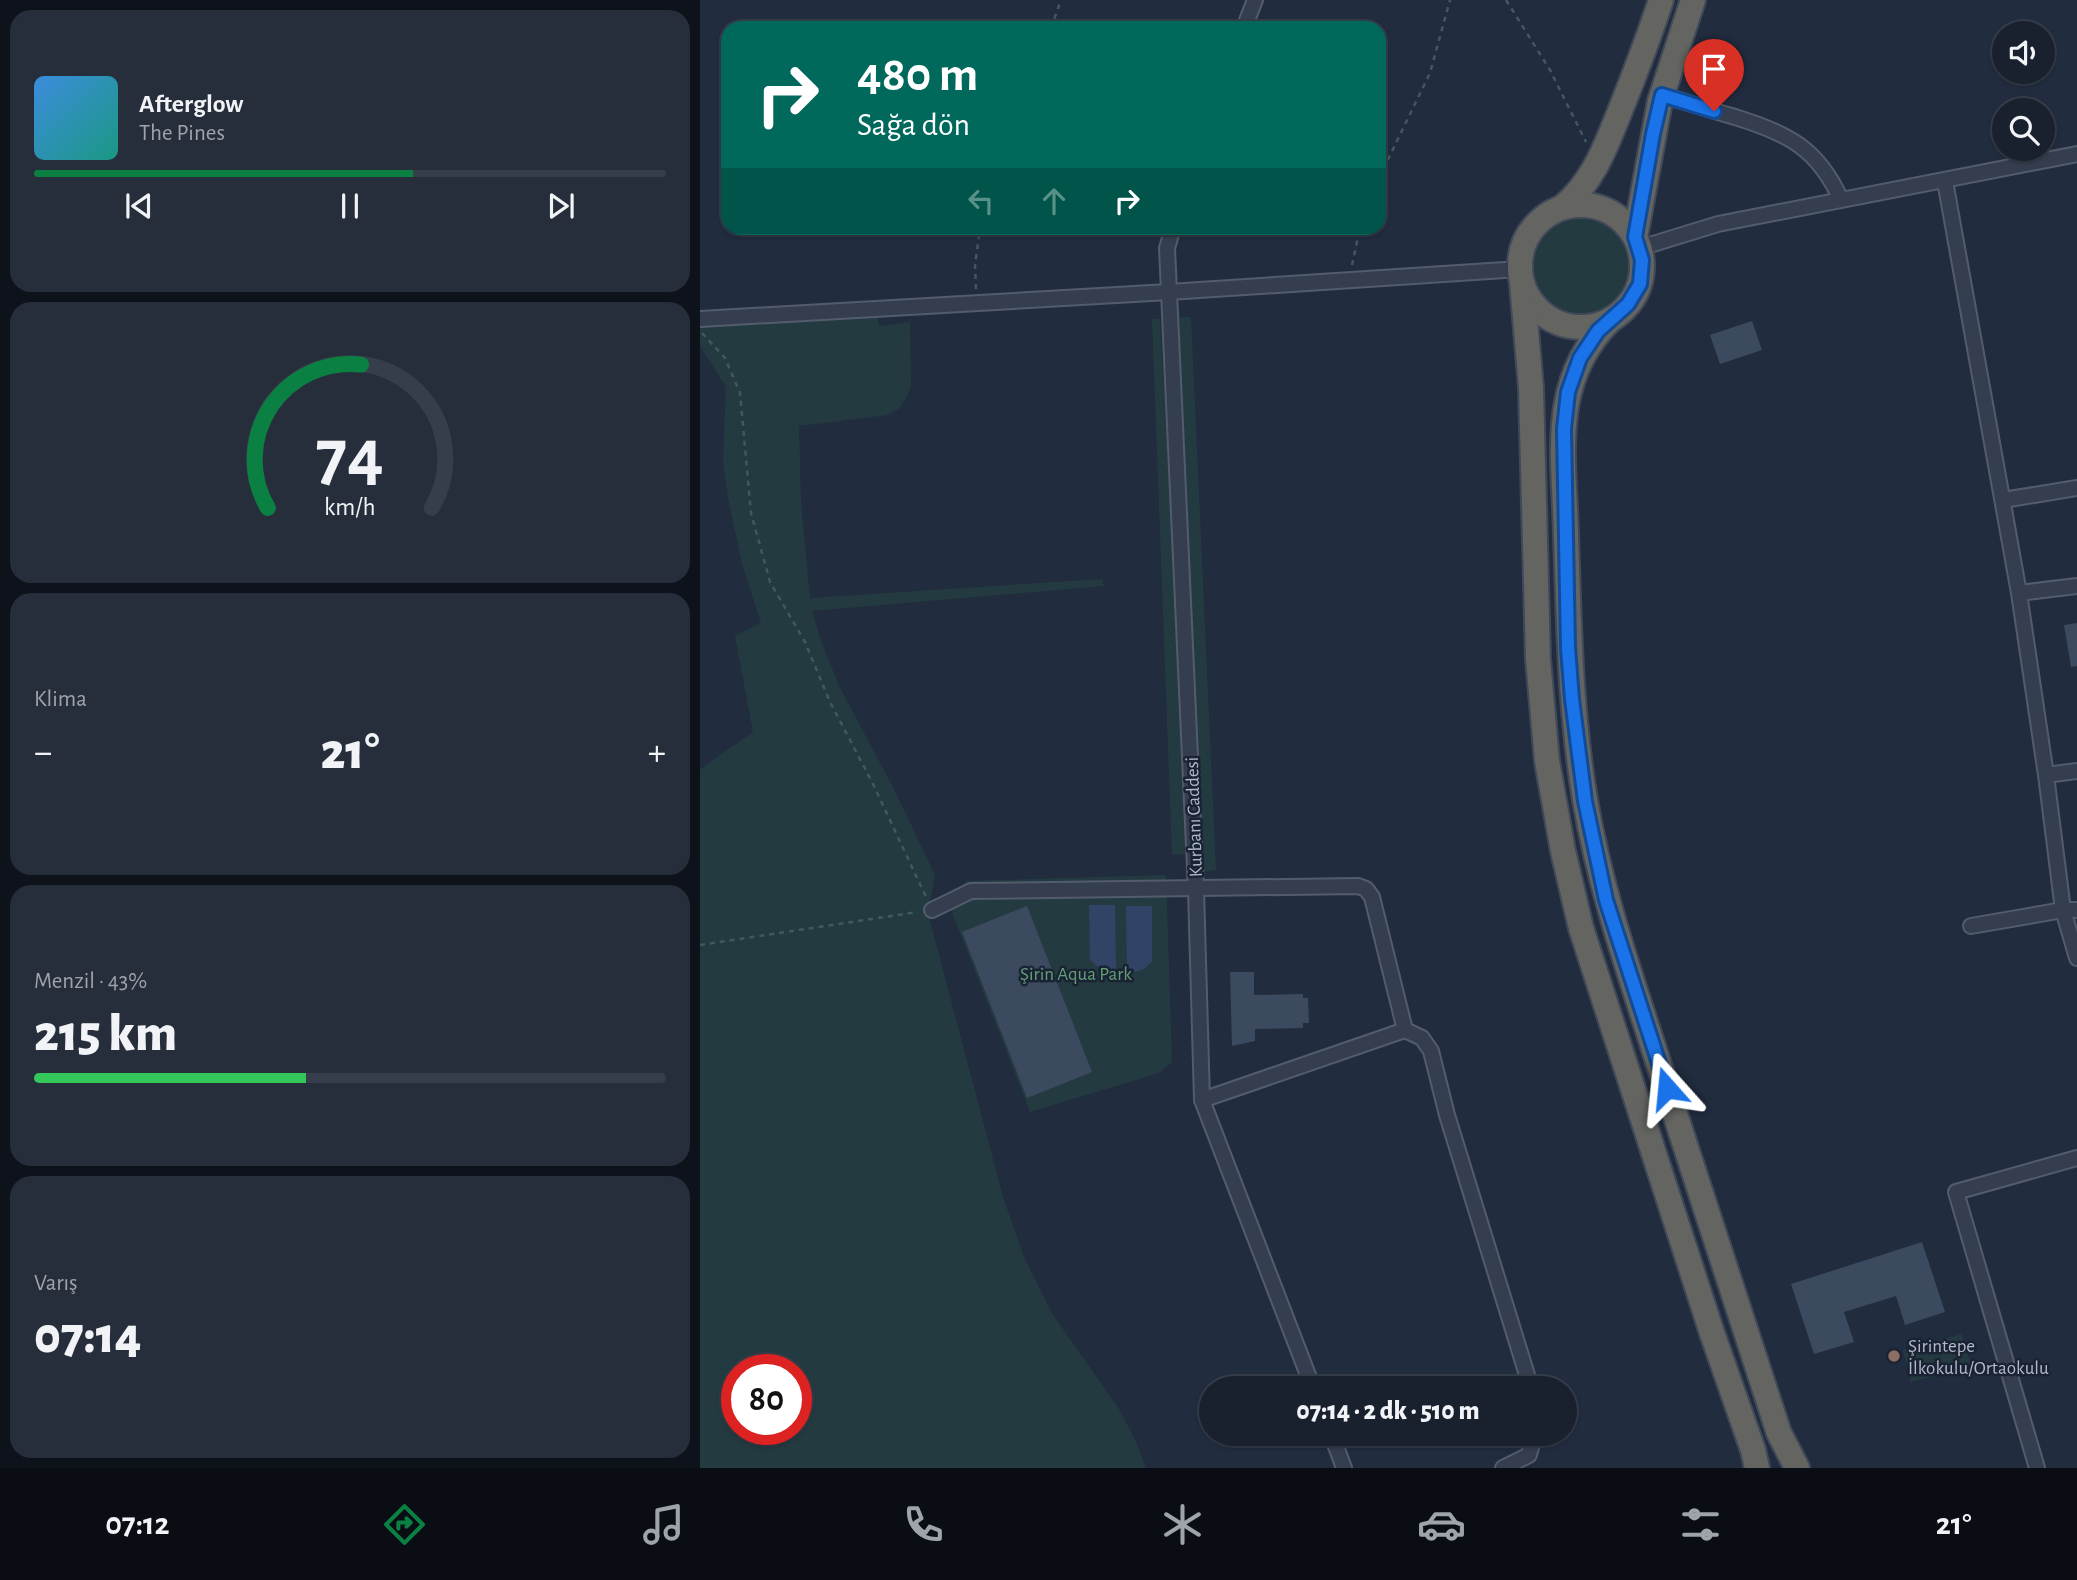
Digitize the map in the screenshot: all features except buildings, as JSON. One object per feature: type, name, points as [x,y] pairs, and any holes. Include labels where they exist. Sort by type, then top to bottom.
[{"type":"highway","points":[[1661,0],[1639,65],[1596,168],[1581,190],[1563,207],[1542,218],[1533,227],[1522,248],[1521,276],[1531,388],[1538,659],[1547,761],[1560,838],[1581,928],[1757,1468]]},
{"type":"highway","points":[[1693,0],[1662,95],[1653,134],[1637,242],[1642,272],[1635,295],[1589,344],[1575,369],[1568,392],[1564,429],[1568,648],[1585,801],[1606,900],[1779,1433],[1797,1468]]},
{"type":"highway","points":[[1563,207],[1587,205],[1610,212],[1620,219],[1637,242]]},
{"type":"highway","points":[[1521,276],[1527,294],[1542,313],[1563,324],[1587,326],[1610,320]]},
{"type":"street","points":[[1247,21],[1255,0]]},
{"type":"street","points":[[1662,95],[1767,127],[1790,138],[1808,151],[1824,169],[1841,200]]},
{"type":"street","points":[[1637,242],[2077,154]]},
{"type":"street","points":[[1945,181],[2019,593],[2077,958]]},
{"type":"street","name":"Kurbanı Caddesi","points":[[1171,235],[1167,248],[1196,890],[1202,1100],[1308,1376]]},
{"type":"street","points":[[700,319],[1351,280],[1521,276]]},
{"type":"street","points":[[2003,500],[2077,488]]},
{"type":"street","points":[[2019,593],[2077,586]]},
{"type":"street","points":[[2046,775],[2077,771]]},
{"type":"street","points":[[932,910],[971,891],[1358,886],[1366,889],[1372,897],[1405,1030]]},
{"type":"street","points":[[1971,926],[2070,910]]},
{"type":"street","points":[[1202,1100],[1405,1030],[1422,1038],[1431,1051],[1447,1115],[1527,1376]]},
{"type":"street","points":[[2037,1468],[1956,1192],[2077,1158]]},
{"type":"street","points":[[1336,1446],[1344,1468]]},
{"type":"street","points":[[1503,1468],[1529,1455],[1531,1446]]},
{"type":"path","points":[[1054,21],[1062,0]]},
{"type":"path","points":[[1386,164],[1430,73],[1450,0]]},
{"type":"path","points":[[1506,0],[1550,70],[1596,168]]},
{"type":"path","points":[[978,303],[974,278],[979,235]]},
{"type":"path","points":[[1351,280],[1358,235]]},
{"type":"path","points":[[700,332],[725,358],[740,393],[751,513],[770,582],[805,642],[830,702],[873,784],[932,910],[700,945]]},
{"type":"green space","points":[[1581,219],[1599,222],[1614,233],[1625,248],[1628,266],[1625,284],[1614,299],[1599,310],[1581,313],[1563,310],[1548,299],[1537,284],[1534,266],[1537,248],[1548,233],[1563,222]]},
{"type":"green space","points":[[877,308],[879,326],[910,322],[911,386],[900,408],[888,415],[799,426],[801,502],[810,598],[1102,579],[1104,586],[812,611],[839,686],[893,787],[935,875],[928,913],[1003,1197],[1024,1257],[1053,1315],[1119,1409],[1146,1468],[700,1468],[700,769],[753,732],[735,636],[761,623],[742,564],[728,498],[723,461],[726,387],[700,346],[700,324]]},
{"type":"green space","points":[[1179,317],[1191,317],[1216,870],[1202,872]]},
{"type":"green space","points":[[1152,319],[1160,319],[1179,662],[1186,854],[1172,855]]},
{"type":"green space","name":"Şirin Aqua Park","points":[[1166,875],[1172,1062],[1159,1073],[1030,1112],[946,897],[967,881]]},
{"type":"green space","points":[[1962,1334],[1971,1366],[1911,1382],[1903,1350]]},
{"type":"water","points":[[1089,905],[1115,905],[1116,971],[1101,970],[1090,960]]},
{"type":"water","points":[[1126,906],[1152,906],[1152,961],[1144,969],[1135,972],[1127,972]]},
{"type":"place","name":"Şirintepe İlkokulu/Ortaokulu","points":[[1894,1356]]},
{"type":"route","points":[[1667,1088],[1606,900],[1577,750],[1568,648],[1564,429],[1568,392],[1580,358],[1598,331],[1628,304],[1640,284],[1642,260],[1635,237],[1647,162],[1662,95],[1714,111]]}]
